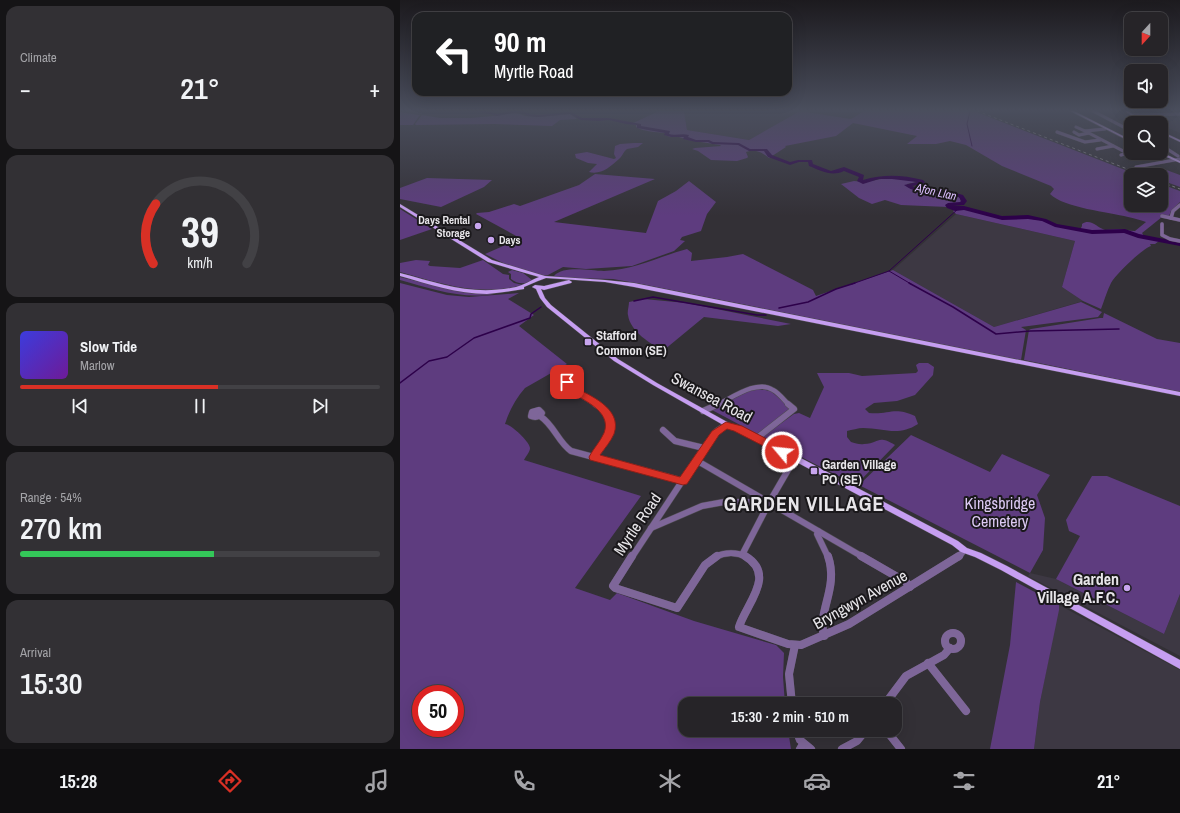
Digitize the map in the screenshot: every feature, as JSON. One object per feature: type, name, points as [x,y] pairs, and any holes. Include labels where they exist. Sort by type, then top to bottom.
[{"type":"main road","points":[[400,205],[490,261],[553,279],[605,281],[634,285],[1180,394]]},
{"type":"main road","name":"Swansea Road","points":[[529,273],[548,306],[616,360],[655,384],[703,410],[726,425],[757,438],[795,458],[949,540],[964,550],[978,555],[1031,583],[1180,665]]},
{"type":"main road","points":[[400,274],[454,289],[491,292],[536,286],[550,286],[575,280]]},
{"type":"main road","points":[[536,286],[545,277]]},
{"type":"main road","points":[[550,286],[555,281],[553,279]]},
{"type":"street","points":[[1099,148],[1113,146],[1124,152]]},
{"type":"street","points":[[1169,151],[1177,158]]},
{"type":"street","points":[[1115,153],[1121,155],[1124,154]]},
{"type":"street","points":[[1136,167],[1177,158]]},
{"type":"street","points":[[1171,218],[1180,205]]},
{"type":"street","points":[[1162,216],[1180,220]]},
{"type":"street","points":[[1157,225],[1162,225],[1162,234],[1165,237],[1180,241]]},
{"type":"street","points":[[703,410],[750,389],[761,386],[772,389],[794,409],[757,438]]},
{"type":"street","points":[[567,387],[601,407],[609,417],[610,430],[594,457]]},
{"type":"street","points":[[540,416],[551,423],[565,447],[571,451],[683,481]]},
{"type":"street","name":"Myrtle Road","points":[[726,425],[717,431],[704,448],[613,586],[677,608],[698,572],[708,562],[715,557],[724,554],[742,555]]},
{"type":"street","points":[[663,430],[675,441],[704,448]]},
{"type":"street","points":[[742,555],[768,503],[795,458]]},
{"type":"street","points":[[696,462],[701,463],[906,582],[910,587]]},
{"type":"street","points":[[652,528],[656,528],[693,508],[719,502],[756,502],[762,499]]},
{"type":"street","points":[[818,531],[817,534],[829,560],[832,575],[830,596],[821,629],[824,636]]},
{"type":"street","name":"Bryngwyn Avenue","points":[[742,555],[756,565],[760,580],[738,627],[780,643],[795,645],[824,636],[849,624],[958,558],[964,550]]},
{"type":"street","points":[[791,697],[788,673],[789,664],[795,645]]},
{"type":"street","points":[[890,697],[906,676],[947,653],[950,648]]},
{"type":"street","points":[[928,663],[966,711]]},
{"type":"street","points":[[842,749],[857,741],[860,737]]},
{"type":"street","points":[[892,737],[901,749]]},
{"type":"street","points":[[802,746],[811,749]]},
{"type":"shaded area","points":[[956,214],[1075,241],[1062,287],[1083,301],[994,327],[893,270]]},
{"type":"shaded area","points":[[1030,573],[1056,579],[1164,634],[1180,594],[1180,656],[1028,576]]},
{"type":"shaded area","points":[[1059,605],[1180,670],[1180,749],[1034,749],[1040,702]]},
{"type":"green space","points":[[615,146],[639,146],[627,149],[620,158],[605,170],[593,173],[589,172],[597,164],[588,163],[576,158],[575,154],[587,152],[614,159],[616,158],[614,154]]},
{"type":"green space","points":[[721,146],[786,147],[769,158],[756,151],[746,152],[747,158],[737,161],[711,160],[698,151],[692,149]]},
{"type":"green space","points":[[968,146],[1064,146],[1124,170],[1124,212],[1168,212],[1168,187],[1180,191],[1180,202],[1171,211],[1169,216],[1162,217],[1142,233],[1144,236],[1162,239],[1155,244],[1150,244],[1151,246],[1130,262],[1118,274],[1111,283],[1101,309],[1083,301],[1062,287],[1075,241],[956,214],[953,211],[957,208],[975,210],[993,215],[1028,218],[1044,221],[1069,229],[1081,228],[1082,224],[1088,222],[1105,230],[1119,229],[1135,231],[1146,222],[1130,217],[1087,209],[1065,203],[1050,194],[1054,189],[1051,186],[1002,166]]},
{"type":"green space","points":[[1168,171],[1180,175],[1180,187],[1168,183]]},
{"type":"green space","points":[[595,174],[655,179],[554,222],[646,233],[658,201],[676,191],[689,181],[716,202],[707,214],[701,231],[682,237],[680,240],[685,241],[674,251],[632,266],[586,269],[563,267],[544,276],[505,264],[485,254],[519,239],[518,237],[476,214],[477,213],[489,212],[514,204],[520,206],[579,185]]},
{"type":"green space","points":[[892,177],[917,182],[907,184],[908,187],[915,190],[921,192],[954,195],[960,198],[961,202],[959,204],[946,204],[948,207],[901,205],[885,200],[872,204],[859,198],[841,184],[854,181],[865,182]]},
{"type":"green space","points":[[427,178],[492,180],[484,187],[441,207],[400,199],[400,188]]},
{"type":"green space","points":[[400,209],[432,229],[400,240]]},
{"type":"green space","points":[[687,249],[692,253],[691,261],[743,254],[813,290],[816,296],[893,270],[994,327],[1081,302],[1102,312],[1098,317],[1021,327],[1026,330],[1021,360],[641,284],[613,279],[562,278],[554,276],[564,271],[578,269],[604,271],[626,268]]},
{"type":"green space","points":[[416,260],[430,261],[428,265],[430,266],[460,268],[483,260],[503,274],[509,275],[509,279],[514,283],[523,285],[491,290],[461,288],[400,272],[400,263]]},
{"type":"green space","points":[[512,270],[523,273],[532,280],[524,283],[513,281],[511,279],[511,274],[508,272]]},
{"type":"green space","points":[[400,277],[457,291],[494,294],[470,295],[434,290],[400,280]]},
{"type":"green space","points":[[400,283],[447,295],[469,297],[519,293],[508,299],[534,315],[519,326],[567,364],[525,388],[516,400],[509,414],[505,424],[516,430],[524,438],[530,448],[524,460],[641,496],[575,588],[610,600],[617,593],[694,621],[776,645],[784,653],[783,677],[784,697],[678,697],[678,737],[789,737],[791,749],[400,749]]},
{"type":"green space","points":[[644,299],[686,303],[791,324],[778,326],[704,317],[664,350],[653,345],[642,337],[630,321],[628,314],[629,302]]},
{"type":"green space","points":[[1104,313],[1157,339],[1180,343],[1180,392],[1024,360],[1029,330],[1103,318]]},
{"type":"green space","points":[[919,363],[928,363],[934,367],[933,375],[915,395],[897,401],[874,403],[865,409],[869,413],[896,411],[908,413],[915,416],[918,424],[911,428],[897,431],[863,428],[847,431],[847,437],[851,442],[858,444],[869,444],[878,440],[884,440],[895,445],[856,485],[762,437],[794,414],[799,413],[810,418],[824,387],[817,373],[849,373],[862,376],[916,373],[918,371],[916,365]]},
{"type":"green space","points":[[758,389],[771,391],[791,409],[759,435],[712,410],[749,391]]},
{"type":"green space","name":"Kingsbridge Cemetery","points":[[911,435],[990,472],[1002,454],[1050,475],[1037,495],[1045,518],[1043,550],[1030,573],[859,485]]},
{"type":"green space","points":[[1092,476],[1107,476],[1180,506],[1180,594],[1164,634],[1056,579],[1080,536],[1069,531],[1066,520]]},
{"type":"green space","points":[[1016,582],[1059,605],[1059,610],[1040,702],[1034,749],[990,749],[1010,645]]},
{"type":"waterway","name":"Afon Llan","points":[[742,146],[749,150],[765,150],[770,156],[790,164],[798,161],[810,161],[811,165],[830,173],[838,172],[844,169],[862,176],[860,181],[863,182],[886,177],[921,181],[921,183],[907,185],[921,191],[948,193],[961,196],[964,201],[962,204],[948,205],[949,207],[955,209],[964,208],[1002,218],[1028,217],[1044,220],[1055,225],[1092,232],[1125,231],[1138,236],[1180,244]]},
{"type":"waterway","points":[[889,271],[958,209]]},
{"type":"waterway","points":[[853,283],[889,271]]},
{"type":"waterway","points":[[889,271],[911,284]]},
{"type":"waterway","points":[[779,308],[808,302],[836,289],[853,283]]},
{"type":"waterway","points":[[909,283],[953,307],[996,334],[1030,331],[1119,329]]},
{"type":"waterway","points":[[634,301],[653,297],[757,315],[766,315]]},
{"type":"waterway","points":[[400,383],[429,361],[447,357],[474,338],[530,318],[531,314],[541,307]]},
{"type":"railway","points":[[1068,146],[1125,168]]},
{"type":"railway","points":[[1168,185],[1180,189]]},
{"type":"place","name":"Days Rental Storage","points":[[478,226]]},
{"type":"place","name":"Days","points":[[491,240]]},
{"type":"place","name":"Stafford Common (SE)","points":[[588,342]]},
{"type":"place","name":"Garden Village PO (SE)","points":[[814,471]]},
{"type":"place","name":"Garden Village A.F.C.","points":[[1127,588]]},
{"type":"district","name":"GARDEN VILLAGE","points":[[804,504]]},
{"type":"route","points":[[567,382],[569,384],[567,387],[601,407],[605,410],[609,417],[610,430],[594,457],[683,481],[715,433],[726,425],[757,438],[782,452]]}]
